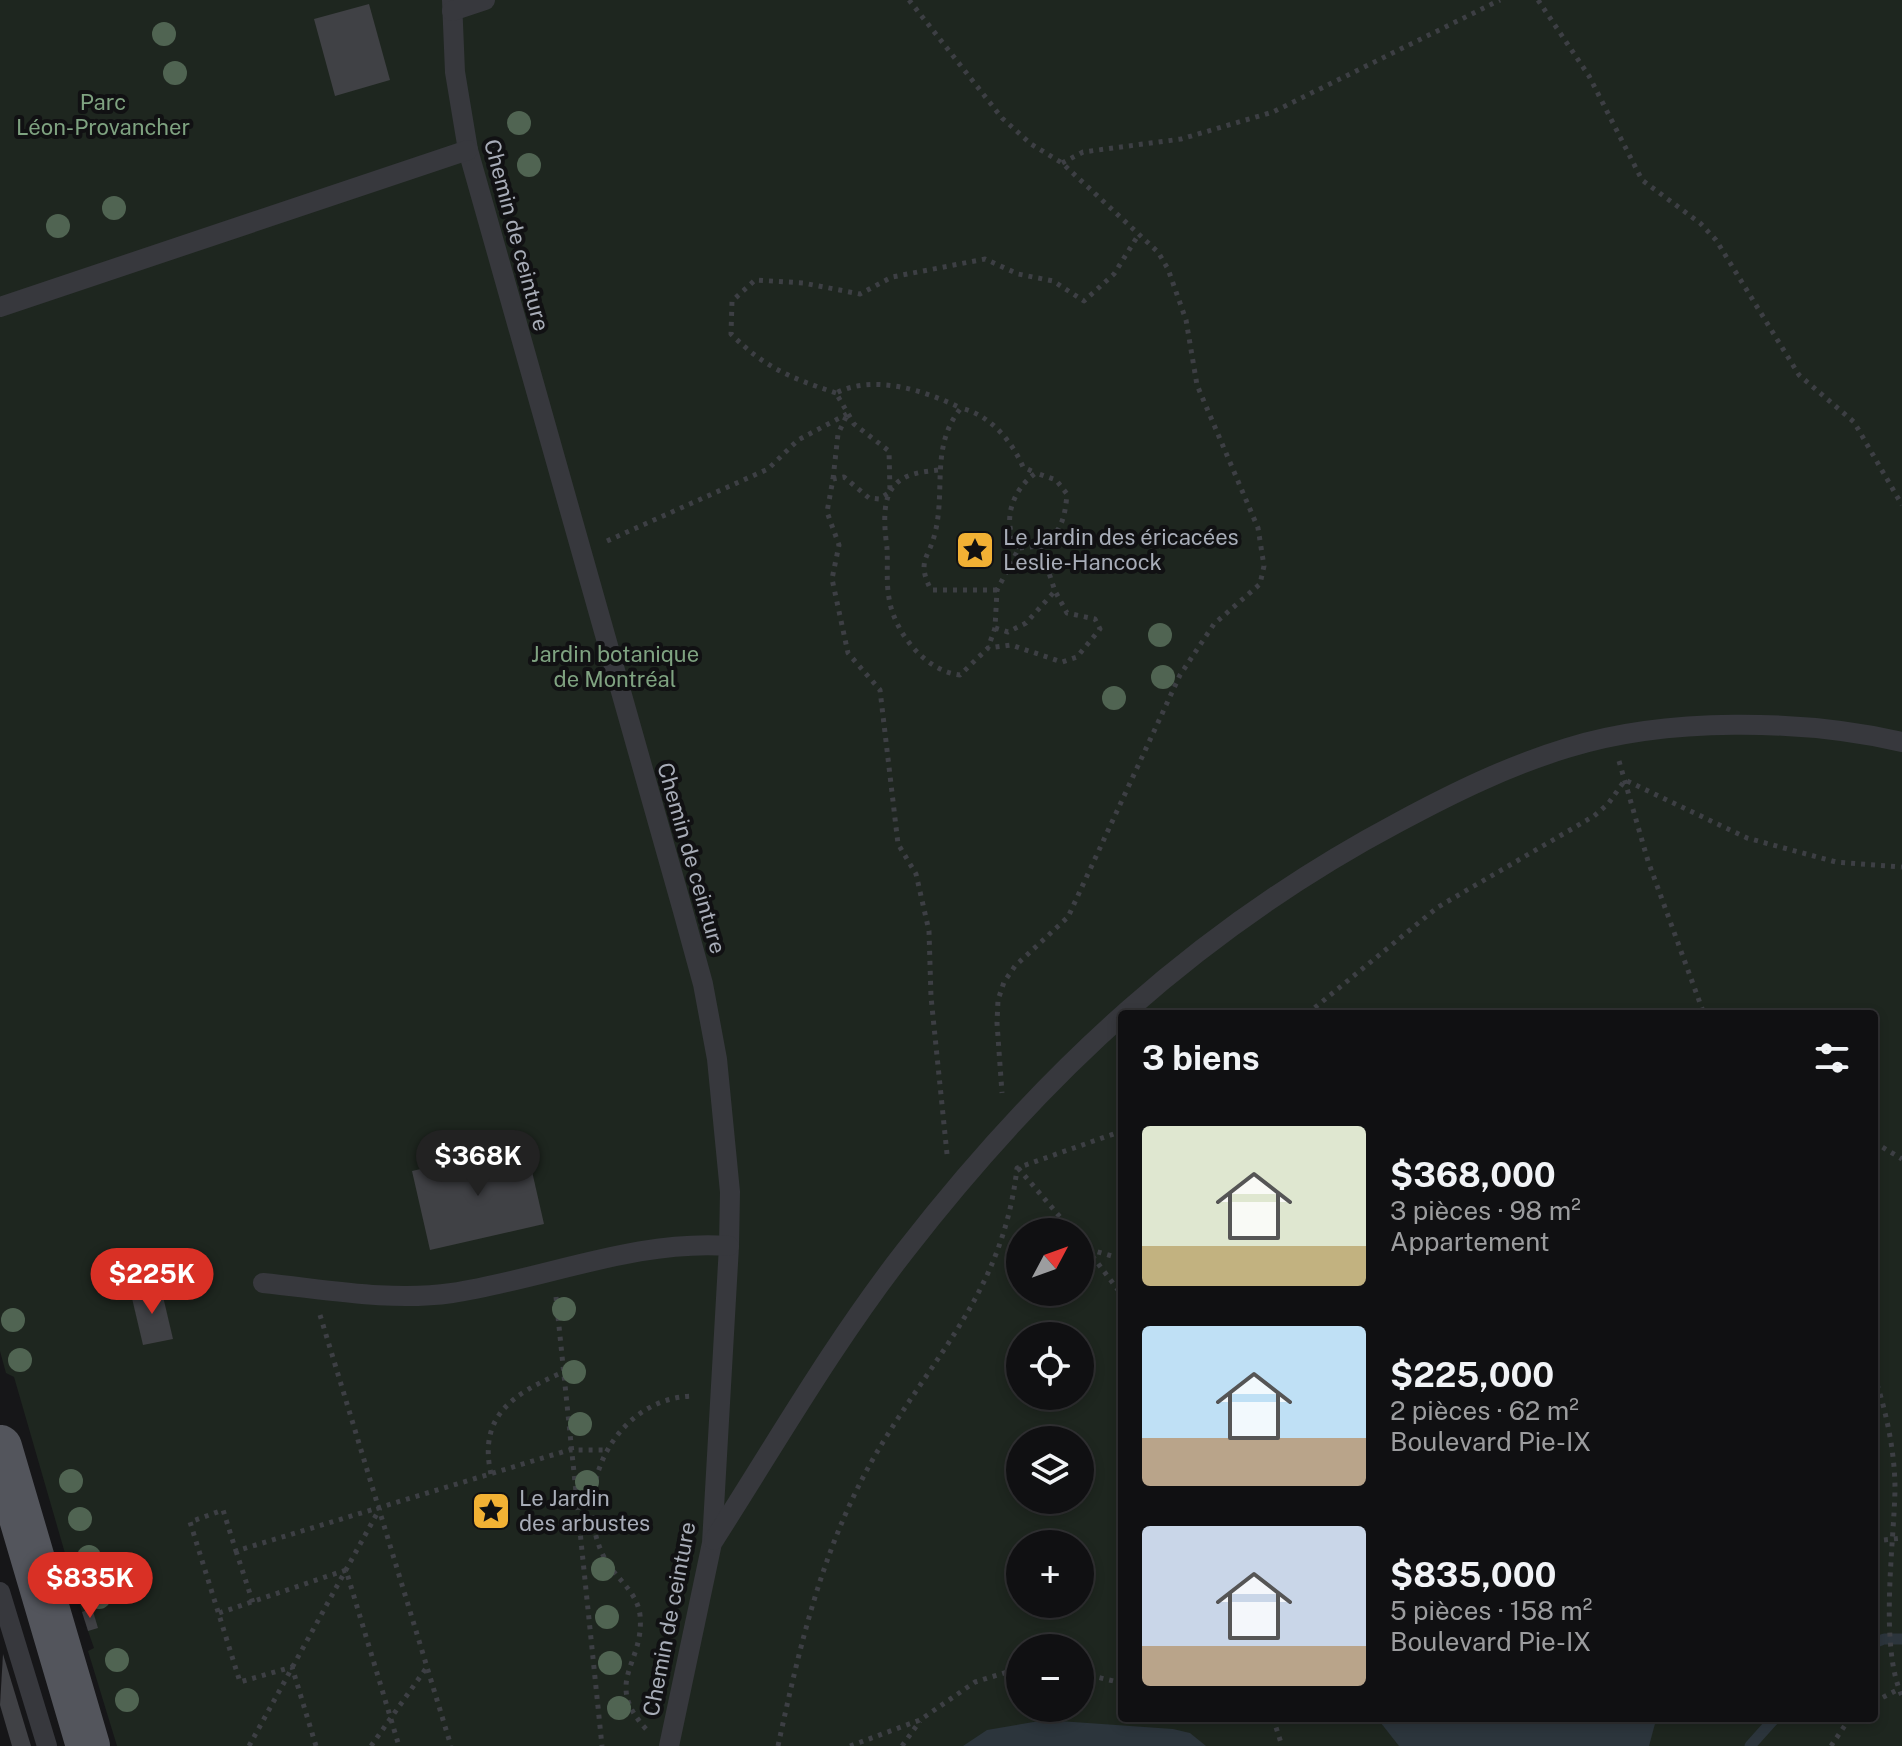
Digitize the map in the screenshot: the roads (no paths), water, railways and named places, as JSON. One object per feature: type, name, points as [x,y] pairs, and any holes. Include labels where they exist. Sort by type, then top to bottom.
[{"type":"main road","points":[[0,1447],[88,1746]]},
{"type":"lane","points":[[452,5],[485,0]]},
{"type":"lane","name":"Chemin de ceinture","points":[[452,5],[455,72],[468,150],[703,984],[717,1059],[726,1138],[729,1246],[712,1543],[661,1740]]},
{"type":"lane","points":[[0,307],[468,150]]},
{"type":"lane","points":[[1125,1010],[1225,930],[1300,879],[1406,818],[1502,771],[1571,747],[1612,738],[1709,726],[1758,725],[1815,728],[1902,742]]},
{"type":"lane","points":[[712,1543],[837,1347],[903,1253],[1053,1078],[1118,1017]]},
{"type":"lane","points":[[263,1283],[409,1295],[450,1293],[693,1243],[729,1246]]},
{"type":"lane","points":[[0,1592],[47,1746]]},
{"type":"waterway","points":[[1878,1641],[1902,1639]]},
{"type":"waterway","points":[[1750,1746],[1771,1722]]},
{"type":"place","name":"Le Jardin des éricacées Leslie-Hancock","points":[[975,550]]},
{"type":"place","name":"Le Jardin des arbustes","points":[[491,1511]]},
{"type":"park label","name":"Parc Léon-Provancher","points":[[103,114]]},
{"type":"park label","name":"Jardin botanique de Montréal","points":[[615,666]]}]
